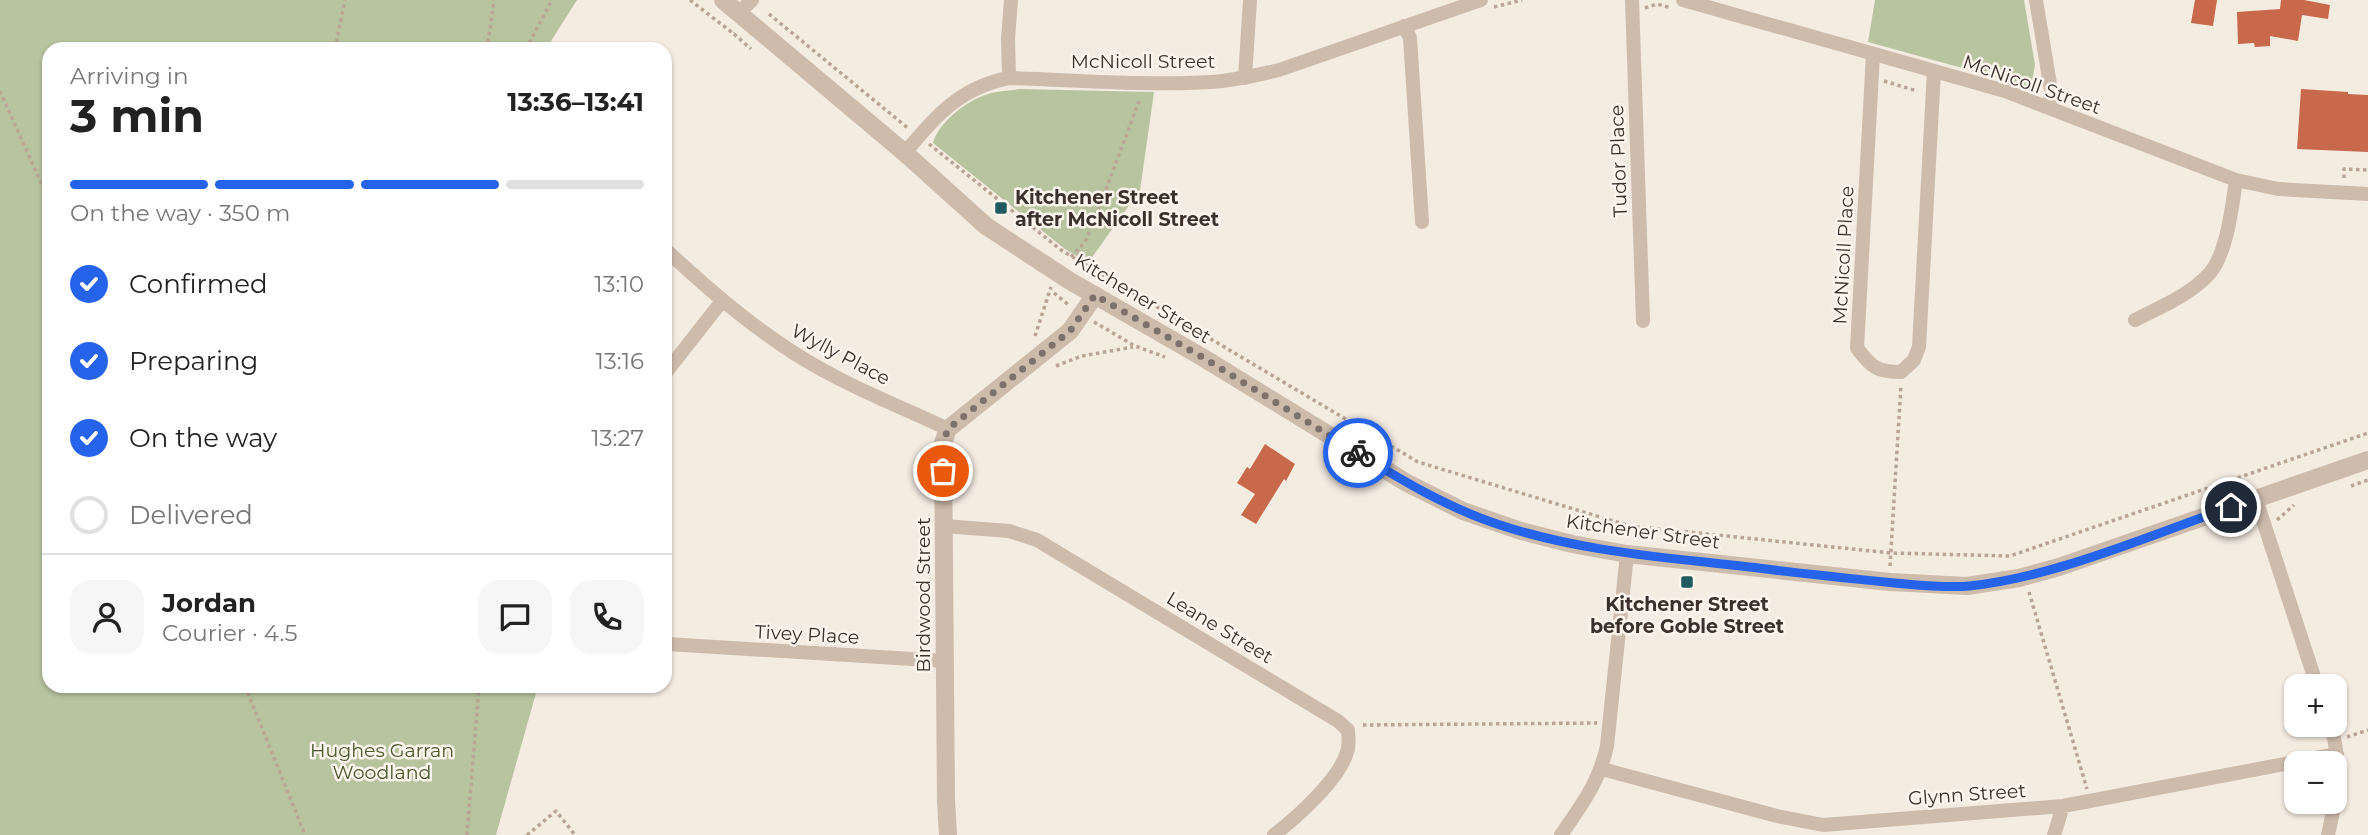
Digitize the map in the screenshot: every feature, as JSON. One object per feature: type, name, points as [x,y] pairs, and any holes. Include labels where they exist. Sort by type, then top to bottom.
[{"type":"street","name":"Kitchener Street","points":[[723,0],[751,7],[986,226],[1095,295],[1202,357],[1407,483],[1463,511],[1521,531],[1627,554],[1890,582],[1967,586],[2019,578],[2059,567],[2368,460]]},
{"type":"street","points":[[1009,78],[1011,0]]},
{"type":"street","points":[[1245,78],[1250,0]]},
{"type":"street","name":"McNicoll Street","points":[[905,153],[934,119],[965,93],[991,82],[1009,78],[1143,83],[1212,82],[1245,78],[1279,69],[1481,0]]},
{"type":"street","points":[[1741,0],[1741,16]]},
{"type":"street","points":[[2036,0],[2050,80],[2049,108]]},
{"type":"street","name":"Tudor Place","points":[[1632,3],[1643,321]]},
{"type":"street","name":"McNicoll Street","points":[[1682,5],[1741,16],[2005,91],[2236,180],[2278,189],[2368,194]]},
{"type":"street","points":[[1404,26],[1409,38],[1423,222]]},
{"type":"street","name":"McNicoll Place","points":[[1873,54],[1857,348],[1869,365],[1886,372],[1901,372]]},
{"type":"street","points":[[1901,372],[1914,360],[1919,347],[1934,71]]},
{"type":"street","points":[[2135,320],[2181,296],[2210,273],[2222,248],[2236,180]]},
{"type":"street","name":"Wylly Place","points":[[672,255],[722,301],[815,365],[948,429]]},
{"type":"street","points":[[948,429],[1070,331],[1095,295]]},
{"type":"street","points":[[672,365],[722,301]]},
{"type":"street","name":"Birdwood Street","points":[[948,429],[943,443],[948,835]]},
{"type":"street","points":[[2256,499],[2313,674]]},
{"type":"street","name":"Leane Street","points":[[944,526],[1009,531],[1037,540],[1343,725]]},
{"type":"street","points":[[1561,835],[1594,786],[1602,769],[1627,554]]},
{"type":"street","name":"Tivey Place","points":[[672,645],[945,661]]},
{"type":"street","points":[[1273,835],[1313,801],[1337,772],[1349,744],[1348,730],[1343,725]]},
{"type":"street","points":[[2328,835],[2338,787],[2333,737]]},
{"type":"street","name":"Glynn Street","points":[[1602,769],[1820,830],[2063,806],[2336,747]]},
{"type":"street","points":[[2054,835],[2063,806]]},
{"type":"path","points":[[336,42],[345,0]]},
{"type":"path","points":[[488,42],[494,0]]},
{"type":"path","points":[[530,42],[552,0]]},
{"type":"path","points":[[1632,3],[1642,9],[1657,5],[1682,5]]},
{"type":"path","points":[[751,7],[907,127]]},
{"type":"path","points":[[734,34],[755,52]]},
{"type":"path","points":[[1872,77],[1933,96]]},
{"type":"path","points":[[1072,257],[1085,242],[1094,221],[1143,91],[1143,83]]},
{"type":"path","points":[[0,90],[42,185]]},
{"type":"path","points":[[933,146],[1061,250],[1418,462],[1630,526],[1891,553],[2010,556],[2368,433]]},
{"type":"path","points":[[1135,346],[1082,356],[1038,373],[1027,349],[1040,324],[1050,290],[1083,315],[1135,346],[1168,358]]},
{"type":"path","points":[[1890,582],[1901,372]]},
{"type":"path","points":[[2017,594],[2029,592],[2088,793]]},
{"type":"path","points":[[248,693],[305,835]]},
{"type":"path","points":[[467,835],[479,693]]},
{"type":"path","points":[[1343,725],[1609,723]]},
{"type":"path","points":[[2336,747],[2368,730]]},
{"type":"path","points":[[527,835],[556,811],[576,835]]},
{"type":"green space","name":"Hughes Garran Woodland","points":[[0,0],[577,0],[550,42],[42,42],[42,693],[536,693],[496,835],[0,835]]},
{"type":"green space","points":[[1875,0],[2024,0],[2035,65],[2031,87],[1868,42]]},
{"type":"green space","points":[[1019,89],[1154,92],[1140,190],[1088,263],[1065,249],[933,143],[940,129],[966,104],[989,93]]},
{"type":"building","points":[[2195,0],[2217,0],[2213,26],[2191,23]]},
{"type":"building","points":[[2281,0],[2304,0],[2330,5],[2328,19],[2302,15],[2298,41],[2270,36],[2270,46],[2238,44],[2237,12],[2280,9]]},
{"type":"building","points":[[2301,89],[2368,95],[2368,152],[2297,149]]},
{"type":"building","points":[[1265,444],[1295,464],[1256,524],[1241,515],[1255,494],[1237,483],[1247,467],[1250,469]]},
{"type":"way so far","points":[[943,471],[943,443],[948,429],[1070,331],[1095,295],[1358,453]]},
{"type":"place","name":"Kitchener Street after McNicoll Street","points":[[1001,208]]},
{"type":"place","name":"Kitchener Street before Goble Street","points":[[1687,582]]},
{"type":"route","points":[[1358,453],[1407,483],[1463,511],[1491,522],[1572,544],[1627,554],[1916,584],[1967,586],[2019,578],[2059,567],[2231,507]]}]
